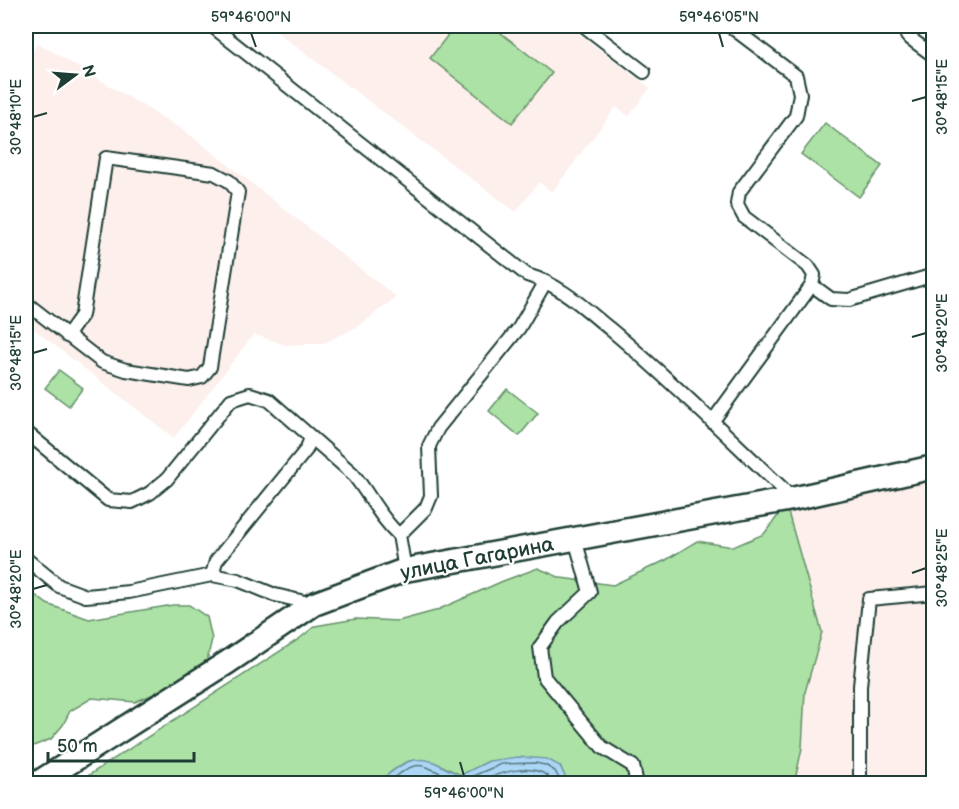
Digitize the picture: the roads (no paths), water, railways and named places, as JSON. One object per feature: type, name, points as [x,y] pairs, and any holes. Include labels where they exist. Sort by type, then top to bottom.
[{"type":"street","name":"улица Гагарина","points":[[36,783],[228,662],[314,604],[405,570],[792,499],[933,467]]},
{"type":"lane","points":[[212,26],[527,275],[546,280],[564,292],[657,368],[792,499]]},
{"type":"lane","points":[[584,26],[644,72]]},
{"type":"lane","points":[[712,422],[812,285],[814,275],[808,266],[744,217],[737,204],[739,192],[796,116],[800,94],[796,76],[730,26]]},
{"type":"lane","points":[[905,26],[908,36],[933,56]]},
{"type":"lane","points":[[26,303],[67,336],[102,362],[126,370],[189,380],[202,377],[210,367],[238,192],[229,180],[214,173],[106,158],[82,315],[67,336]]},
{"type":"lane","points":[[812,285],[831,298],[849,300],[933,275]]},
{"type":"lane","points":[[399,535],[426,508],[431,496],[429,446],[438,428],[519,328],[546,280]]},
{"type":"lane","points":[[26,432],[108,500],[132,502],[150,493],[167,479],[231,400],[250,394],[269,400],[352,473],[364,487],[386,523],[399,535],[405,570]]},
{"type":"lane","points":[[212,575],[216,561],[306,450],[311,438]]},
{"type":"lane","points":[[576,539],[590,592],[558,622],[540,647],[544,677],[602,747],[633,766],[637,783]]},
{"type":"lane","points":[[26,559],[59,586],[86,596],[129,592],[212,575],[238,580],[275,595],[314,604]]},
{"type":"lane","points":[[860,783],[860,686],[869,599],[933,593]]},
{"type":"water","points":[[518,757],[547,759],[560,766],[568,783],[381,783],[381,780],[394,770],[414,760],[429,761],[461,775],[489,761]]}]
